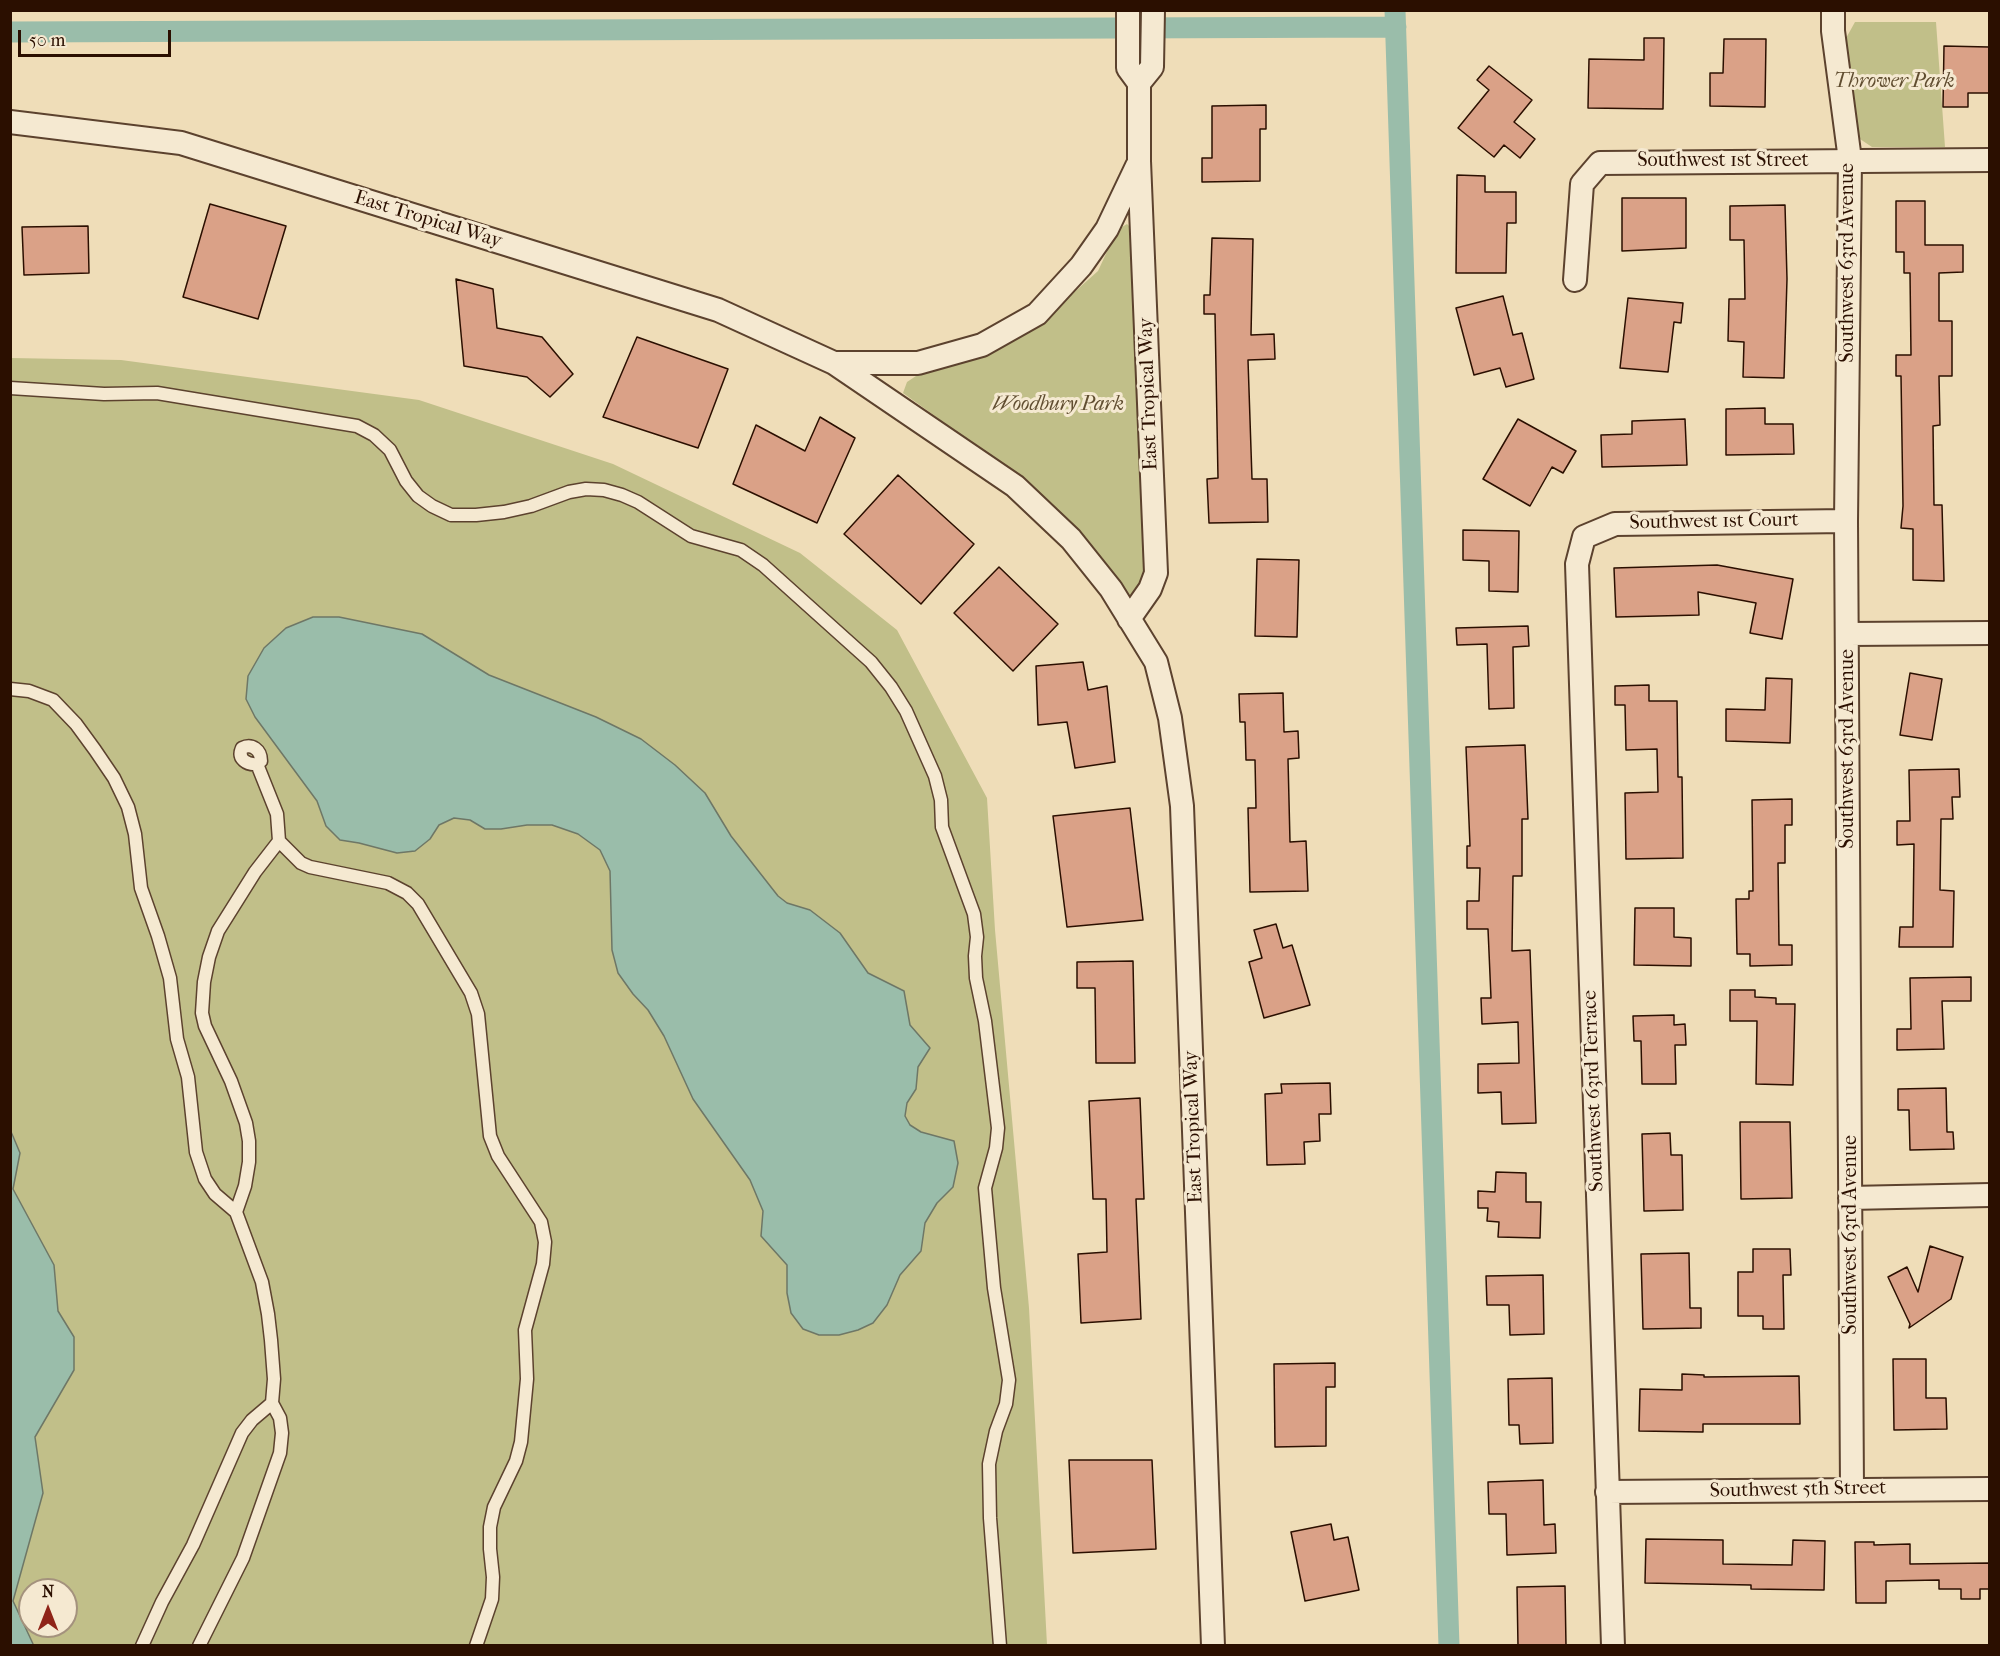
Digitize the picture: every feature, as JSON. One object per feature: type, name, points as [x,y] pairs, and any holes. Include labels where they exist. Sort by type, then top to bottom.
[{"type":"street","name":"East Tropical Way","points":[[1128,10],[1140,73]]},
{"type":"street","name":"East Tropical Way","points":[[1129,619],[1150,589],[1156,573],[1139,161],[1140,73],[1153,10]]},
{"type":"street","name":"Southwest 63rd Avenue","points":[[1833,10],[1833,31],[1850,160],[1846,521],[1852,1489]]},
{"type":"street","name":"East Tropical Way","points":[[10,122],[181,143],[718,310],[834,363],[1015,486],[1071,539],[1111,589],[1156,662],[1170,718],[1182,806],[1213,1646]]},
{"type":"street","name":"Southwest 1st Street","points":[[1575,280],[1582,184],[1600,163],[1989,160]]},
{"type":"street","name":"East Tropical Way","points":[[834,363],[918,363],[982,345],[1037,314],[1081,266],[1107,229],[1139,161]]},
{"type":"street","name":"Southwest 1st Court","points":[[1584,537],[1614,524],[1846,521]]},
{"type":"street","name":"Southwest 63rd Terrace","points":[[1584,537],[1577,564],[1613,1646]]},
{"type":"street","points":[[1848,634],[1989,633]]},
{"type":"street","points":[[1850,1198],[1989,1195]]},
{"type":"street","name":"Southwest 5th Street","points":[[1607,1492],[1989,1489]]},
{"type":"lane","points":[[10,388],[104,394],[157,393],[357,426],[374,435],[390,450],[406,481],[418,496],[432,506],[452,515],[504,512],[586,489],[604,490],[622,495],[638,502],[691,536],[741,550],[763,565],[872,662],[906,711],[935,776],[941,800],[942,827],[974,914],[977,937],[976,978],[985,1021],[998,1128],[996,1149],[985,1188],[994,1288],[1009,1380],[1006,1404],[996,1431],[989,1464],[990,1518],[1000,1646]]},
{"type":"lane","points":[[10,689],[29,691],[53,700],[76,724],[95,750],[114,778],[128,807],[135,834],[141,888],[159,936],[170,978],[177,1039],[188,1077],[196,1152],[205,1179],[215,1194],[236,1212],[262,1282],[268,1314],[274,1378],[272,1403],[280,1418],[282,1433],[280,1453],[243,1558],[199,1646]]},
{"type":"lane","points":[[236,1212],[245,1186],[249,1162],[249,1141],[240,1103],[205,1026],[202,1013],[204,982],[218,931],[279,841],[277,814],[257,764]]},
{"type":"lane","points":[[279,841],[301,863],[310,867],[388,883],[407,893],[418,904],[471,993],[478,1014],[489,1136],[498,1156],[541,1222],[545,1242],[543,1264],[525,1330],[527,1378],[521,1442],[516,1461],[494,1507],[490,1527],[492,1599],[476,1646]]},
{"type":"lane","points":[[142,1646],[162,1602],[193,1545],[242,1433],[252,1420],[272,1403]]},
{"type":"green space","name":"Thrower Park","points":[[1855,22],[1936,22],[1945,147],[1872,147],[1857,137],[1845,40]]},
{"type":"green space","name":"Woodbury Park","points":[[1127,224],[1131,228],[1144,565],[1141,584],[1130,602],[996,460],[903,393],[907,382],[919,374],[1042,321],[1098,271],[1117,230]]},
{"type":"green space","points":[[11,358],[121,360],[419,400],[613,464],[800,553],[897,630],[987,798],[995,930],[1029,1308],[1047,1645],[34,1645],[31,1638],[78,1638],[78,1578],[19,1578],[43,1493],[35,1437],[74,1370],[74,1338],[58,1311],[54,1265],[13,1189],[20,1153],[11,1129]]},
{"type":"green space","points":[[18,1583],[18,1611],[13,1601]]},
{"type":"shaded area","points":[[313,617],[339,617],[422,634],[489,675],[596,717],[641,739],[675,765],[705,793],[731,836],[778,896],[787,903],[810,910],[840,933],[868,973],[904,991],[910,1025],[930,1048],[918,1067],[916,1089],[907,1103],[905,1116],[910,1125],[921,1132],[954,1141],[958,1163],[953,1187],[937,1203],[925,1223],[921,1251],[900,1275],[887,1305],[873,1323],[839,1335],[819,1335],[803,1329],[791,1313],[787,1293],[787,1265],[761,1236],[763,1211],[750,1180],[693,1099],[664,1036],[648,1010],[618,973],[612,950],[610,871],[600,850],[578,834],[552,825],[485,829],[470,820],[454,818],[439,825],[430,839],[415,851],[397,853],[340,840],[326,826],[317,801],[255,717],[246,699],[248,676],[264,648],[286,628]]},
{"type":"shaded area","points":[[10,1129],[20,1153],[13,1189],[54,1265],[58,1311],[74,1337],[74,1370],[35,1437],[43,1493],[13,1601],[18,1612],[18,1638],[30,1638],[34,1646],[10,1645]]},
{"type":"building","points":[[1644,38],[1664,38],[1663,109],[1588,108],[1589,59],[1644,60]]},
{"type":"building","points":[[1724,39],[1766,39],[1765,107],[1710,106],[1710,73],[1723,73]]},
{"type":"building","points":[[1944,46],[1989,47],[1989,93],[1968,93],[1968,107],[1943,107]]},
{"type":"building","points":[[1489,66],[1532,100],[1514,122],[1535,139],[1520,158],[1504,145],[1494,157],[1458,128],[1489,90],[1477,80]]},
{"type":"building","points":[[1266,105],[1266,129],[1260,129],[1260,181],[1202,182],[1202,158],[1212,158],[1212,106]]},
{"type":"building","points":[[1457,175],[1485,176],[1485,192],[1516,192],[1516,223],[1507,223],[1506,273],[1456,273]]},
{"type":"building","points":[[1622,198],[1686,198],[1686,248],[1622,251]]},
{"type":"building","points":[[1896,201],[1925,201],[1925,245],[1963,245],[1963,272],[1939,273],[1939,321],[1952,321],[1952,376],[1939,376],[1940,425],[1933,426],[1934,505],[1942,505],[1944,581],[1913,580],[1913,529],[1901,528],[1903,506],[1901,376],[1896,376],[1896,355],[1911,355],[1910,273],[1904,273],[1904,252],[1896,252]]},
{"type":"building","points":[[210,204],[286,226],[258,319],[183,297]]},
{"type":"building","points":[[1785,205],[1787,279],[1784,378],[1743,377],[1744,342],[1728,341],[1729,299],[1745,299],[1744,240],[1730,240],[1730,206]]},
{"type":"building","points":[[88,226],[89,273],[24,275],[22,227]]},
{"type":"building","points":[[1212,238],[1253,239],[1251,335],[1274,334],[1275,359],[1248,360],[1252,479],[1267,479],[1268,522],[1209,523],[1207,479],[1218,478],[1215,314],[1204,314],[1204,295],[1210,295]]},
{"type":"building","points":[[456,279],[493,289],[497,328],[542,337],[573,374],[550,397],[527,377],[464,366]]},
{"type":"building","points":[[1503,296],[1513,335],[1522,333],[1534,379],[1506,387],[1500,368],[1474,375],[1456,308]]},
{"type":"building","points":[[1628,298],[1683,303],[1681,323],[1674,322],[1668,372],[1620,368]]},
{"type":"building","points":[[637,337],[728,369],[698,448],[603,417]]},
{"type":"building","points":[[1765,408],[1765,424],[1793,424],[1794,454],[1726,455],[1726,409]]},
{"type":"building","points":[[820,417],[855,438],[817,523],[733,484],[756,425],[805,451]]},
{"type":"building","points":[[1518,419],[1576,451],[1563,473],[1552,467],[1530,506],[1483,479]]},
{"type":"building","points":[[1685,419],[1687,465],[1602,467],[1601,435],[1632,434],[1632,421]]},
{"type":"building","points":[[898,475],[974,544],[921,604],[844,534]]},
{"type":"building","points":[[1463,530],[1519,531],[1518,592],[1489,591],[1489,561],[1463,560]]},
{"type":"building","points":[[1257,559],[1299,560],[1297,637],[1255,636]]},
{"type":"building","points":[[1717,565],[1793,579],[1782,639],[1750,633],[1756,603],[1698,592],[1699,615],[1616,617],[1614,568]]},
{"type":"building","points":[[999,567],[1058,624],[1013,671],[954,613]]},
{"type":"building","points":[[1528,626],[1529,646],[1513,647],[1514,708],[1489,709],[1487,644],[1457,645],[1456,628]]},
{"type":"building","points":[[1083,662],[1088,690],[1107,686],[1115,762],[1075,768],[1067,722],[1038,725],[1036,666]]},
{"type":"building","points":[[1910,673],[1942,679],[1932,740],[1900,735]]},
{"type":"building","points":[[1766,678],[1792,679],[1790,743],[1726,741],[1726,709],[1765,710]]},
{"type":"building","points":[[1649,685],[1649,701],[1677,701],[1678,777],[1682,777],[1683,858],[1626,859],[1625,793],[1658,792],[1657,749],[1626,750],[1625,705],[1615,705],[1615,686]]},
{"type":"building","points":[[1283,693],[1284,732],[1298,731],[1299,758],[1288,759],[1290,842],[1306,841],[1308,891],[1250,892],[1248,808],[1256,808],[1255,760],[1246,760],[1245,722],[1240,722],[1239,694]]},
{"type":"building","points":[[1525,745],[1528,819],[1522,819],[1522,876],[1513,876],[1512,951],[1530,950],[1536,1123],[1502,1124],[1501,1092],[1478,1093],[1478,1064],[1519,1063],[1518,1022],[1482,1024],[1481,998],[1491,998],[1488,929],[1467,929],[1467,901],[1479,901],[1480,868],[1467,868],[1467,846],[1470,846],[1466,747]]},
{"type":"building","points":[[1959,769],[1960,797],[1952,797],[1953,819],[1941,819],[1940,890],[1954,891],[1953,947],[1899,947],[1900,927],[1913,927],[1914,844],[1897,845],[1897,821],[1910,821],[1909,770]]},
{"type":"building","points":[[1792,799],[1792,825],[1785,825],[1785,863],[1778,863],[1779,945],[1792,945],[1792,965],[1750,966],[1750,954],[1737,954],[1736,899],[1749,899],[1749,891],[1753,891],[1752,800]]},
{"type":"building","points":[[1130,808],[1143,920],[1067,927],[1053,816]]},
{"type":"building","points":[[1635,908],[1674,908],[1674,937],[1691,938],[1691,966],[1634,965]]},
{"type":"building","points":[[1276,924],[1283,948],[1292,945],[1310,1005],[1264,1018],[1249,962],[1262,958],[1254,930]]},
{"type":"building","points":[[1133,961],[1135,1063],[1096,1063],[1095,988],[1077,988],[1077,962]]},
{"type":"building","points":[[1971,977],[1971,1001],[1942,1001],[1944,1049],[1897,1050],[1897,1029],[1911,1029],[1910,978]]},
{"type":"building","points":[[1730,990],[1755,990],[1755,997],[1776,998],[1776,1004],[1795,1004],[1793,1085],[1756,1084],[1757,1021],[1730,1021]]},
{"type":"building","points":[[1674,1015],[1674,1025],[1685,1024],[1686,1045],[1675,1045],[1676,1084],[1642,1084],[1641,1041],[1634,1041],[1633,1016]]},
{"type":"building","points":[[1330,1083],[1331,1114],[1319,1114],[1320,1141],[1304,1142],[1305,1164],[1267,1165],[1265,1094],[1282,1093],[1281,1084]]},
{"type":"building","points":[[1946,1088],[1947,1132],[1953,1132],[1954,1149],[1910,1150],[1909,1110],[1898,1110],[1898,1089]]},
{"type":"building","points":[[1140,1098],[1144,1199],[1136,1199],[1141,1319],[1081,1323],[1078,1254],[1107,1252],[1106,1199],[1093,1199],[1089,1101]]},
{"type":"building","points":[[1740,1122],[1790,1122],[1792,1198],[1741,1199]]},
{"type":"building","points":[[1670,1133],[1671,1155],[1682,1155],[1683,1210],[1644,1211],[1642,1134]]},
{"type":"building","points":[[1496,1172],[1526,1173],[1526,1202],[1541,1202],[1540,1238],[1498,1237],[1499,1222],[1487,1221],[1488,1208],[1478,1208],[1478,1191],[1495,1192]]},
{"type":"building","points":[[1930,1246],[1963,1257],[1951,1299],[1909,1328],[1910,1324],[1888,1277],[1907,1267],[1918,1292]]},
{"type":"building","points":[[1753,1249],[1790,1249],[1791,1275],[1783,1275],[1784,1329],[1763,1329],[1763,1316],[1738,1316],[1738,1272],[1753,1272]]},
{"type":"building","points":[[1689,1253],[1690,1308],[1701,1308],[1701,1328],[1643,1329],[1641,1254]]},
{"type":"building","points":[[1543,1275],[1544,1334],[1510,1335],[1509,1305],[1487,1305],[1486,1276]]},
{"type":"building","points":[[1893,1359],[1926,1359],[1926,1398],[1946,1398],[1947,1429],[1894,1430]]},
{"type":"building","points":[[1335,1363],[1335,1387],[1326,1387],[1326,1446],[1275,1447],[1274,1364]]},
{"type":"building","points":[[1682,1374],[1704,1375],[1704,1377],[1799,1376],[1800,1424],[1703,1424],[1703,1432],[1639,1431],[1640,1389],[1682,1390]]},
{"type":"building","points":[[1552,1378],[1553,1443],[1520,1444],[1519,1425],[1509,1425],[1508,1379]]},
{"type":"building","points":[[1069,1460],[1152,1460],[1156,1549],[1073,1553]]},
{"type":"building","points":[[1543,1480],[1544,1525],[1555,1524],[1556,1553],[1507,1555],[1506,1514],[1489,1514],[1488,1482]]},
{"type":"building","points":[[1331,1524],[1334,1540],[1348,1537],[1359,1590],[1305,1601],[1291,1532]]},
{"type":"building","points":[[1646,1539],[1723,1540],[1723,1564],[1792,1565],[1793,1540],[1825,1541],[1824,1590],[1751,1589],[1751,1585],[1645,1583]]},
{"type":"building","points":[[1855,1542],[1874,1542],[1874,1545],[1910,1544],[1910,1564],[1989,1563],[1989,1589],[1980,1589],[1980,1599],[1961,1599],[1961,1589],[1939,1589],[1939,1580],[1886,1581],[1886,1603],[1856,1603]]},
{"type":"building","points":[[1565,1586],[1566,1646],[1518,1646],[1517,1587]]},
{"type":"waterway","points":[[1395,10],[1449,1646]]},
{"type":"waterway","points":[[10,32],[1396,27]]}]
